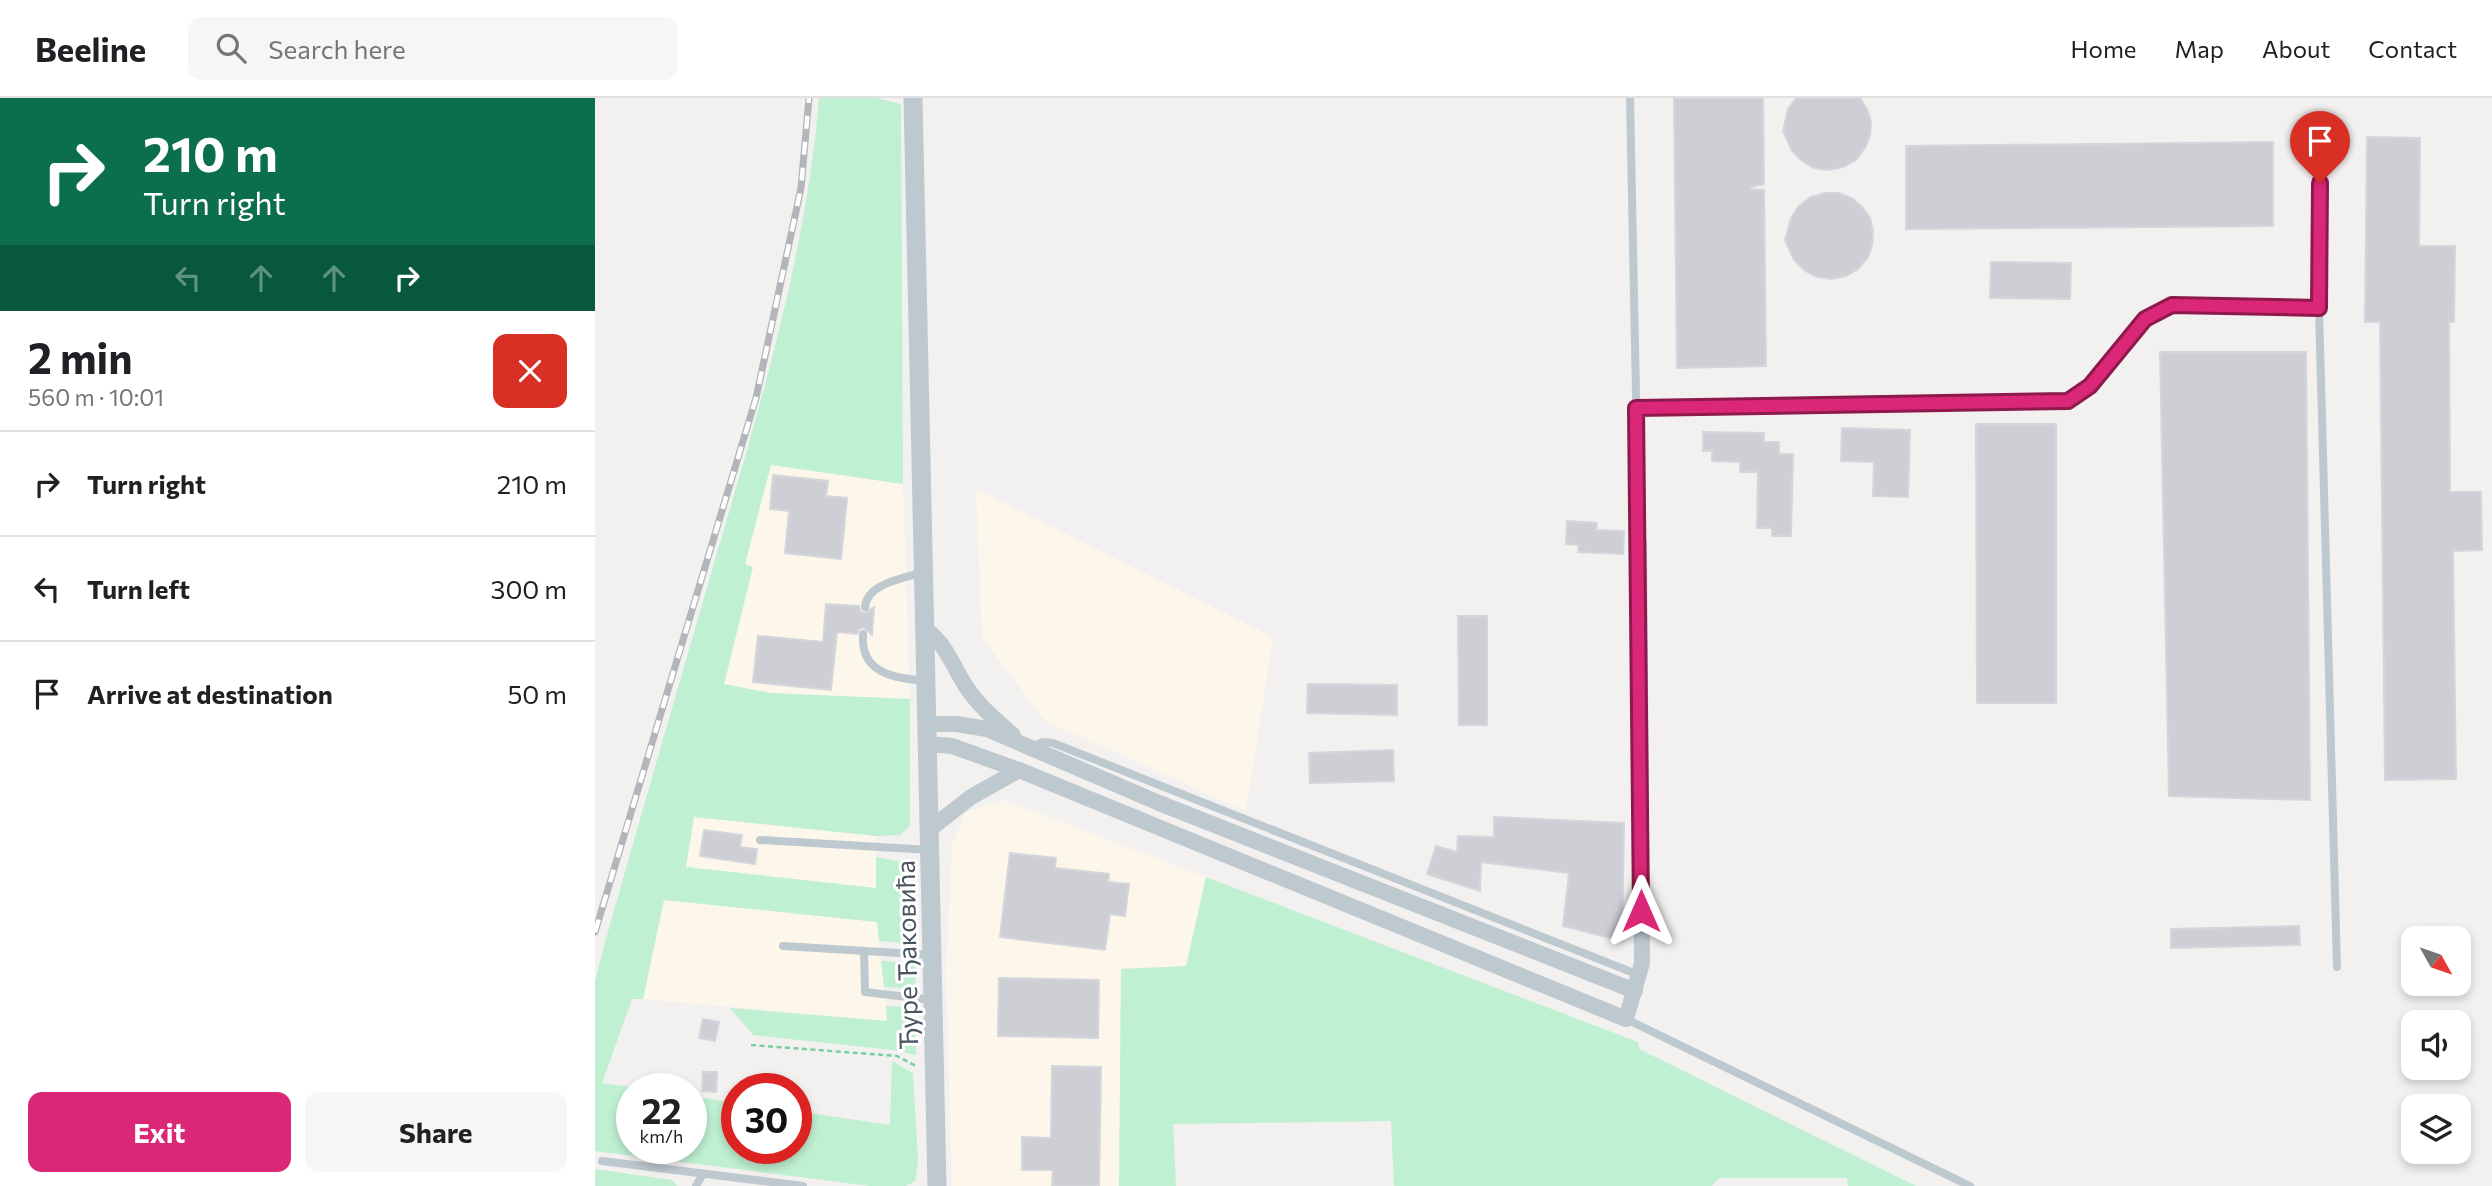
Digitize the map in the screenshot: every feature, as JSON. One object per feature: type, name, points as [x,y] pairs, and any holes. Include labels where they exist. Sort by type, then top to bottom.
[{"type":"street","name":"Ђуре Ђаковића","points":[[913,98],[937,1186]]},
{"type":"street","points":[[928,744],[952,746],[1019,771],[1626,1019],[1642,963],[1639,543]]},
{"type":"street","points":[[926,630],[948,654],[968,689],[996,721],[1028,747]]},
{"type":"street","points":[[928,724],[957,724],[987,729],[1159,803],[1637,983]]},
{"type":"street","points":[[930,830],[971,797],[1019,771]]},
{"type":"lane","points":[[1630,98],[1639,543]]},
{"type":"lane","points":[[2320,183],[2319,308],[2337,967]]},
{"type":"lane","points":[[1636,408],[2068,401],[2090,386],[2145,319],[2172,305],[2319,308]]},
{"type":"lane","points":[[865,607],[872,592],[882,586],[924,572]]},
{"type":"lane","points":[[863,634],[862,647],[878,670],[900,678],[927,681]]},
{"type":"lane","points":[[760,840],[930,850]]},
{"type":"lane","points":[[783,946],[933,955]]},
{"type":"lane","points":[[864,951],[865,992],[933,1000]]},
{"type":"lane","points":[[1626,1019],[1971,1186]]},
{"type":"lane","points":[[602,1161],[803,1186]]},
{"type":"lane","points":[[696,1186],[703,1174]]},
{"type":"path","points":[[751,1045],[897,1056],[935,1075]]},
{"type":"shaded area","points":[[771,465],[903,484],[910,699],[771,693],[724,685],[753,567],[744,564]]},
{"type":"shaded area","points":[[976,489],[1273,637],[1246,811],[1045,721],[982,637]]},
{"type":"shaded area","points":[[1004,800],[1206,877],[1186,967],[1121,968],[1119,1186],[952,1186],[946,971],[952,845],[966,812]]},
{"type":"shaded area","points":[[694,817],[876,836],[876,888],[686,867]]},
{"type":"shaded area","points":[[664,900],[877,922],[888,1021],[643,999]]},
{"type":"green space","points":[[819,98],[877,98],[901,104],[903,484],[771,465],[745,564],[753,567],[724,684],[771,693],[910,699],[910,826],[900,835],[876,836],[694,817],[686,867],[876,888],[876,857],[915,864],[916,944],[879,941],[877,922],[664,900],[643,999],[632,999],[602,1083],[616,1085],[616,1154],[595,1151],[595,981],[768,374],[794,264],[813,154]]},
{"type":"green space","points":[[1206,877],[1638,1042],[1639,1049],[1916,1186],[1848,1186],[1847,1178],[1719,1178],[1712,1186],[1394,1186],[1391,1121],[1173,1124],[1176,1186],[1119,1186],[1121,969],[1186,966]]},
{"type":"green space","points":[[881,961],[916,963],[915,989],[884,987]]},
{"type":"green space","points":[[886,1006],[915,1008],[916,1055],[753,1035],[730,1008],[887,1021]]},
{"type":"green space","points":[[892,1061],[913,1073],[918,1161],[915,1181],[906,1186],[870,1186],[697,1164],[707,1164],[707,1098],[721,1101],[721,1164],[812,1164],[812,1113],[890,1125]]},
{"type":"green space","points":[[595,1169],[672,1180],[677,1186],[595,1186]]},
{"type":"building","points":[[1674,98],[1763,98],[1764,184],[1751,189],[1764,190],[1766,366],[1677,368]]},
{"type":"building","points":[[1796,98],[1860,98],[1871,122],[1870,136],[1856,160],[1829,170],[1814,168],[1792,151],[1783,131],[1788,109]]},
{"type":"building","points":[[2367,137],[2420,138],[2419,246],[2455,246],[2454,322],[2449,322],[2450,492],[2481,492],[2482,550],[2453,551],[2456,779],[2385,780],[2380,322],[2365,322]]},
{"type":"building","points":[[2273,142],[2273,226],[1906,229],[1906,146]]},
{"type":"building","points":[[1839,193],[1852,198],[1870,218],[1873,231],[1868,257],[1858,269],[1846,276],[1831,279],[1817,277],[1804,270],[1794,260],[1785,240],[1791,218],[1799,206],[1811,197]]},
{"type":"building","points":[[1991,262],[2071,263],[2070,299],[1990,298]]},
{"type":"building","points":[[2160,352],[2306,352],[2310,800],[2169,796]]},
{"type":"building","points":[[1976,424],[2056,424],[2056,703],[1977,703]]},
{"type":"building","points":[[1842,428],[1910,430],[1908,497],[1873,496],[1874,462],[1841,461]]},
{"type":"building","points":[[1703,432],[1764,433],[1764,442],[1779,442],[1779,454],[1793,454],[1791,536],[1772,536],[1772,528],[1757,528],[1758,472],[1740,472],[1740,462],[1712,461],[1712,451],[1703,451]]},
{"type":"building","points":[[773,475],[828,481],[826,496],[847,498],[841,559],[785,553],[789,511],[770,509]]},
{"type":"building","points":[[1567,521],[1597,523],[1596,530],[1624,531],[1623,554],[1578,552],[1579,545],[1566,544]]},
{"type":"building","points":[[826,604],[859,606],[864,613],[874,607],[872,635],[863,627],[857,634],[837,632],[831,690],[753,682],[758,636],[823,642]]},
{"type":"building","points":[[1458,616],[1487,616],[1487,725],[1459,725]]},
{"type":"building","points":[[1308,684],[1397,685],[1397,715],[1307,713]]},
{"type":"building","points":[[1393,750],[1394,781],[1310,783],[1309,753]]},
{"type":"building","points":[[1494,817],[1624,823],[1622,941],[1563,926],[1569,873],[1481,862],[1480,891],[1427,874],[1436,846],[1457,852],[1458,836],[1494,837]]},
{"type":"building","points":[[704,830],[742,835],[740,847],[757,849],[755,864],[700,856]]},
{"type":"building","points":[[1010,853],[1056,858],[1055,868],[1109,874],[1108,882],[1129,884],[1125,916],[1110,914],[1105,950],[1000,937]]},
{"type":"building","points":[[2299,926],[2300,945],[2171,948],[2171,929]]},
{"type":"building","points":[[999,978],[1099,980],[1098,1038],[998,1036]]},
{"type":"building","points":[[703,1019],[719,1022],[715,1041],[699,1038]]},
{"type":"building","points":[[1052,1066],[1101,1067],[1099,1186],[1052,1186],[1053,1170],[1022,1170],[1022,1137],[1051,1138]]},
{"type":"building","points":[[717,1072],[716,1092],[707,1091],[707,1073],[703,1073]]},
{"type":"railway","points":[[595,932],[756,398],[801,188],[809,98]]},
{"type":"route","points":[[1641,911],[1636,408],[2068,401],[2090,386],[2145,319],[2172,305],[2319,308],[2320,183]]}]
